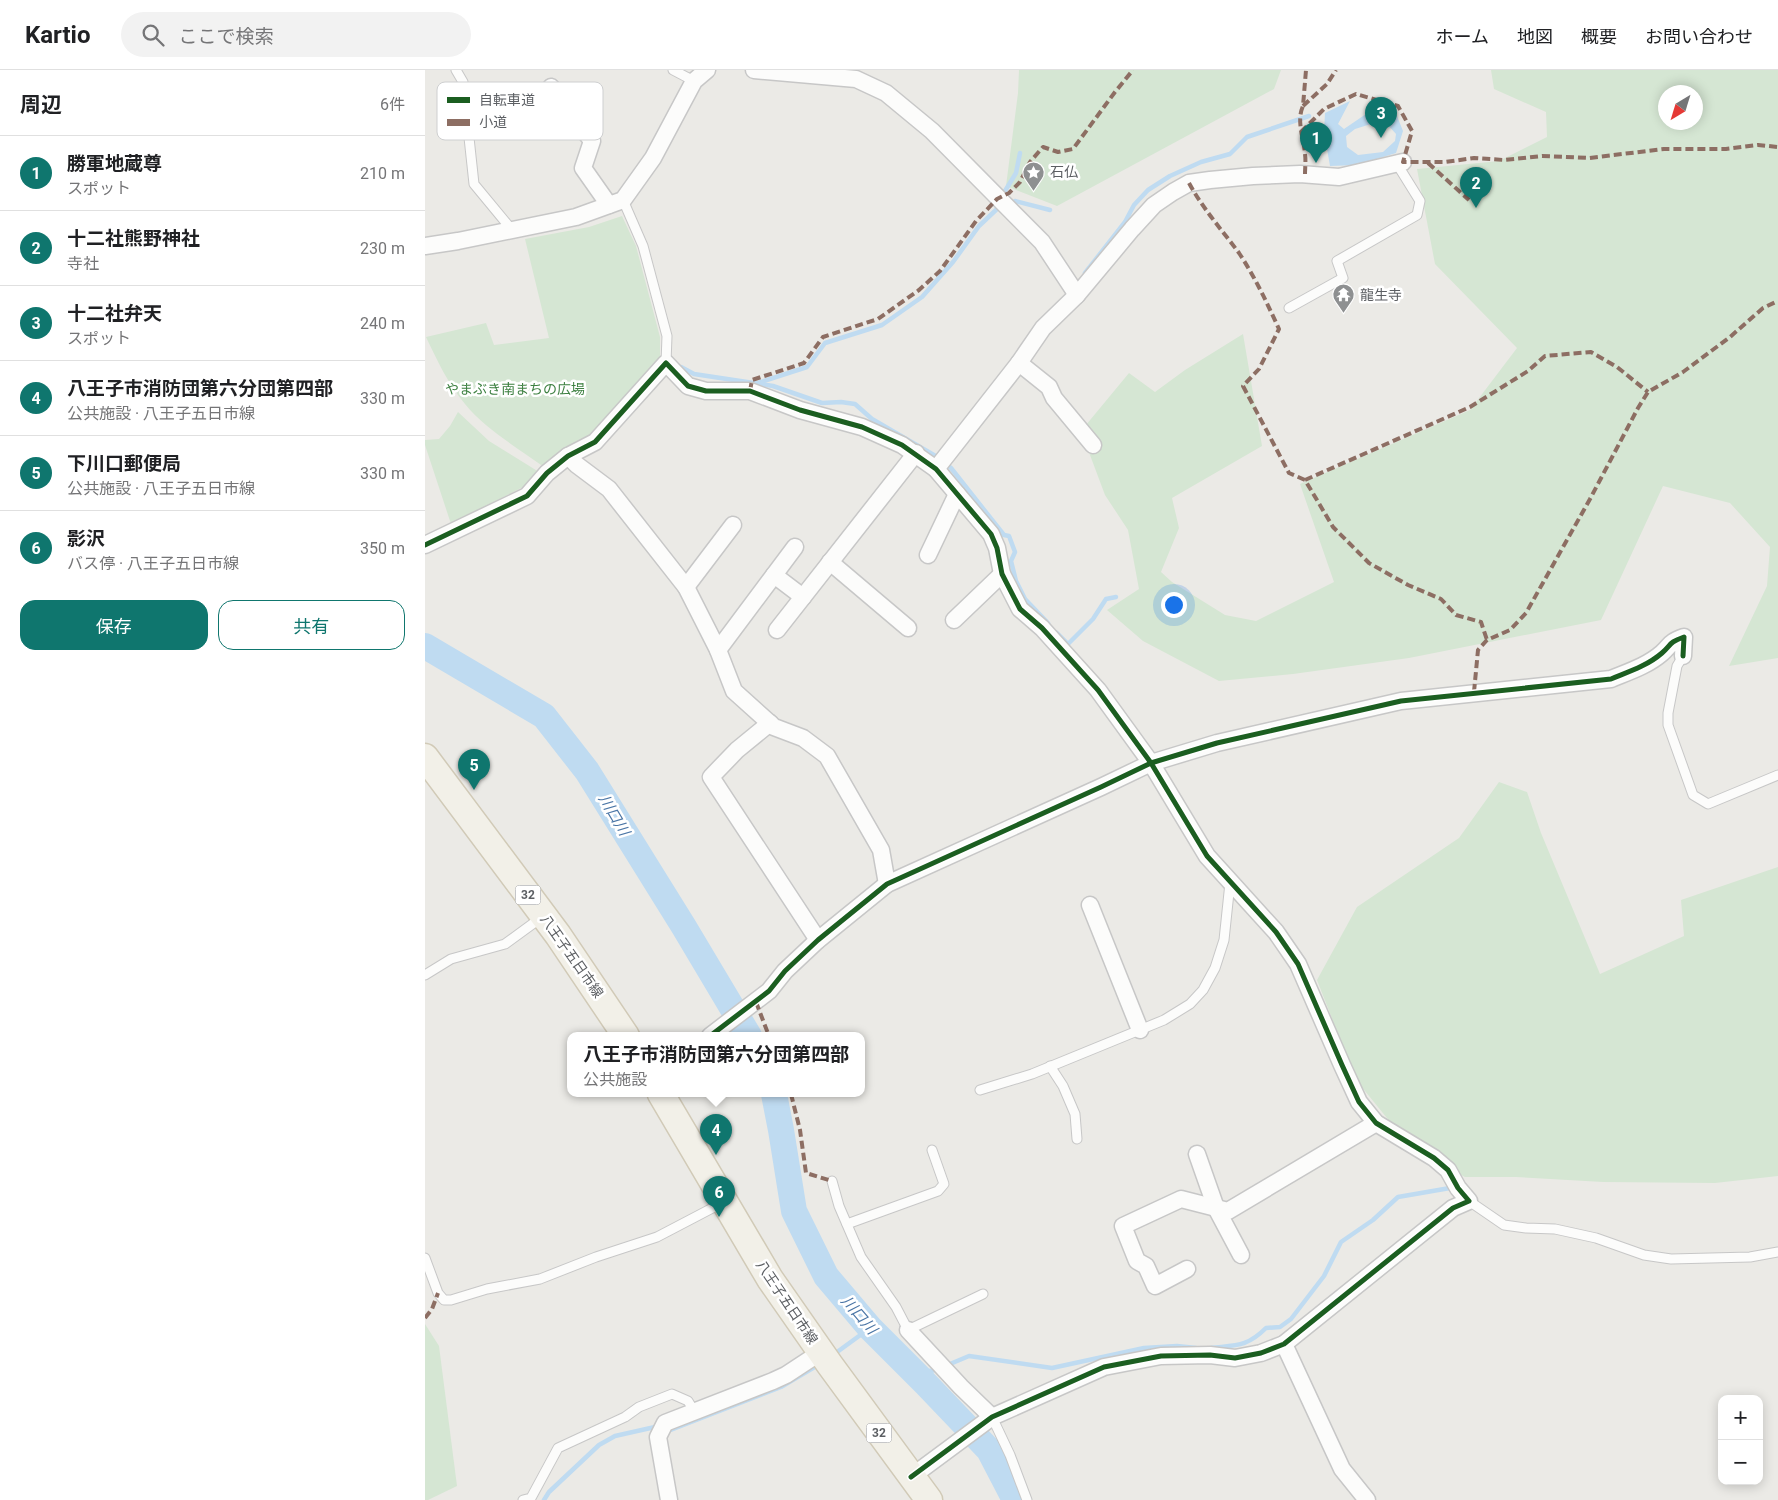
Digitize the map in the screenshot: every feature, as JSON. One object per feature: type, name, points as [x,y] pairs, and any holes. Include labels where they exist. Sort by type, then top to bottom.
[{"type":"main road","name":"八王子五日市線","points":[[425,756],[573,956],[624,1032]]},
{"type":"main road","name":"八王子五日市線","points":[[663,1097],[771,1279],[825,1359],[929,1500]]},
{"type":"street","points":[[425,246],[457,242],[576,217],[616,203],[653,158],[694,82],[707,70]]},
{"type":"street","points":[[754,70],[859,75],[886,93],[932,131],[1042,242],[1077,295]]},
{"type":"street","points":[[591,140],[583,168],[616,203]]},
{"type":"street","points":[[936,468],[1019,363],[1043,328],[1077,295],[1154,205],[1173,192],[1189,183],[1253,176],[1300,174],[1339,177],[1400,163]]},
{"type":"street","points":[[425,545],[527,496],[547,473],[568,456],[595,442],[666,363],[689,386],[706,391],[750,391],[800,410],[862,427],[915,453],[936,468],[991,534],[997,548],[1002,574],[1020,609],[1041,628],[1099,690],[1151,763],[1207,856],[1276,932],[1298,964],[1359,1102],[1376,1123],[1434,1158],[1448,1170],[1458,1188],[1469,1202],[1453,1208],[1284,1344],[1261,1353],[1235,1358],[1210,1355],[1161,1356],[1104,1367],[988,1419],[911,1477]]},
{"type":"street","points":[[1019,363],[1049,387],[1054,398],[1093,445]]},
{"type":"street","points":[[777,630],[915,453]]},
{"type":"street","points":[[568,456],[609,489],[686,586],[718,650],[734,691],[774,727],[803,738],[827,756],[881,850],[887,884]]},
{"type":"street","points":[[929,554],[957,494]]},
{"type":"street","points":[[686,586],[733,525]]},
{"type":"street","points":[[718,650],[795,548]]},
{"type":"street","points":[[831,562],[908,628]]},
{"type":"street","points":[[954,620],[1002,574]]},
{"type":"street","points":[[774,575],[803,597]]},
{"type":"street","points":[[716,1032],[769,991],[785,971],[818,940],[887,884],[1151,763],[1217,743],[1401,701],[1611,679],[1638,669],[1661,654],[1672,641],[1684,637],[1683,656]]},
{"type":"street","points":[[770,723],[737,750],[711,777],[818,940]]},
{"type":"street","points":[[1090,905],[1140,1030]]},
{"type":"street","points":[[1187,1269],[1155,1286],[1146,1266],[1137,1261],[1123,1226],[1181,1199],[1228,1211],[1376,1123]]},
{"type":"street","points":[[1197,1154],[1217,1208],[1241,1255]]},
{"type":"street","points":[[908,1330],[988,1419]]},
{"type":"street","points":[[1284,1344],[1343,1469],[1367,1500]]},
{"type":"street","points":[[669,1500],[661,1430],[694,1411],[773,1382],[825,1359]]},
{"type":"lane","points":[[456,70],[463,82]]},
{"type":"lane","points":[[673,70],[694,82]]},
{"type":"lane","points":[[469,140],[474,184],[512,230]]},
{"type":"lane","points":[[1289,308],[1343,278],[1337,261],[1417,215],[1421,201],[1400,163]]},
{"type":"lane","points":[[616,203],[643,246],[667,336],[666,363]]},
{"type":"lane","points":[[1683,656],[1677,666],[1667,725],[1693,795],[1708,804],[1778,775]]},
{"type":"lane","points":[[980,1090],[1032,1074],[1140,1030],[1164,1020],[1190,1004],[1203,990],[1215,968],[1224,940],[1231,883]]},
{"type":"lane","points":[[425,975],[451,959],[505,944],[544,916]]},
{"type":"lane","points":[[1050,1066],[1063,1086],[1075,1114],[1077,1139]]},
{"type":"lane","points":[[847,1224],[938,1190],[944,1184],[932,1150]]},
{"type":"lane","points":[[832,1181],[861,1257],[896,1307],[908,1330],[983,1294]]},
{"type":"lane","points":[[425,1258],[438,1293],[444,1300],[451,1300],[487,1289],[540,1279],[596,1257],[657,1238],[724,1202]]},
{"type":"lane","points":[[1469,1202],[1505,1225],[1555,1229],[1596,1238],[1644,1255],[1671,1259],[1750,1257],[1778,1252]]},
{"type":"lane","points":[[523,1500],[531,1498],[558,1448],[625,1417],[639,1407],[673,1394],[688,1401],[694,1411]]},
{"type":"lane","points":[[988,1419],[1011,1455],[1027,1500]]},
{"type":"green space","points":[[1019,70],[1281,70],[1274,89],[1057,206],[1006,186],[1018,93]]},
{"type":"green space","points":[[1491,70],[1778,70],[1778,658],[1729,666],[1767,586],[1770,547],[1730,503],[1663,486],[1601,620],[1409,658],[1293,674],[1219,681],[1143,641],[1107,610],[1139,589],[1128,530],[1105,495],[1081,431],[1129,373],[1155,392],[1185,370],[1243,334],[1262,446],[1172,498],[1179,528],[1161,572],[1172,582],[1225,615],[1256,621],[1334,582],[1300,484],[1470,410],[1517,348],[1435,264],[1417,169],[1499,161],[1547,137],[1546,112],[1494,89]]},
{"type":"green space","name":"やまぶき南まちの広場","points":[[622,216],[636,246],[660,337],[660,367],[592,442],[544,467],[492,430],[473,413],[448,380],[426,337],[486,323],[494,345],[549,338],[525,239],[589,227]]},
{"type":"green space","points":[[458,412],[489,441],[539,472],[523,487],[451,524],[425,440],[439,439],[450,426]]},
{"type":"green space","points":[[1499,782],[1527,792],[1541,833],[1600,974],[1684,936],[1681,900],[1778,867],[1778,1176],[1715,1183],[1603,1182],[1516,1177],[1465,1177],[1413,1150],[1356,1080],[1317,980],[1357,907],[1459,838]]},
{"type":"green space","points":[[425,1324],[439,1346],[457,1486],[428,1500],[425,1500]]},
{"type":"water","points":[[1350,101],[1338,124],[1344,129],[1366,114],[1395,111],[1403,131],[1396,153],[1357,165],[1330,166],[1324,132],[1325,113]],"holes":[[[1371,124],[1388,125],[1396,134],[1395,141],[1383,152],[1358,155],[1347,147],[1346,136],[1355,129]]]},
{"type":"waterway","points":[[1085,273],[1125,222],[1134,205],[1148,190],[1170,176],[1201,162],[1230,154],[1247,137],[1309,116]]},
{"type":"waterway","points":[[1005,191],[1016,173],[1020,153]]},
{"type":"waterway","points":[[1015,201],[1050,210]]},
{"type":"waterway","points":[[758,383],[807,367],[825,343],[882,325],[922,297],[953,262],[979,226],[997,209]]},
{"type":"waterway","points":[[681,367],[694,374],[773,386],[822,403],[841,402],[855,404],[872,419],[939,458]]},
{"type":"waterway","points":[[945,463],[1004,535],[1009,536],[1015,552],[1011,561],[1016,581],[1025,599],[1048,623]]},
{"type":"waterway","points":[[1057,633],[1068,644],[1093,619],[1106,599],[1116,597]]},
{"type":"waterway","name":"川口川","points":[[425,646],[544,716],[587,771],[747,1032]]},
{"type":"waterway","name":"川口川","points":[[775,1097],[794,1211],[826,1276],[870,1328],[989,1450],[1015,1500]]},
{"type":"waterway","points":[[1211,1348],[1247,1342],[1266,1328],[1280,1327],[1291,1319],[1324,1276],[1341,1242],[1373,1220],[1398,1197],[1450,1188]]},
{"type":"waterway","points":[[833,1355],[870,1328]]},
{"type":"waterway","points":[[950,1364],[969,1356],[1052,1368],[1144,1348],[1177,1346],[1196,1348]]},
{"type":"waterway","points":[[666,1431],[781,1387],[818,1365]]},
{"type":"waterway","points":[[916,1373],[936,1370]]},
{"type":"waterway","points":[[544,1500],[549,1492],[599,1445],[615,1436],[655,1427],[659,1428]]},
{"type":"marked path","points":[[750,391],[752,380],[804,363],[823,337],[878,319],[919,290],[940,271],[976,221],[997,199],[1009,193],[1020,182],[1030,162],[1043,147],[1058,152],[1073,149],[1133,70]]},
{"type":"marked path","points":[[1305,174],[1305,157],[1300,118],[1306,70]]},
{"type":"marked path","points":[[1303,106],[1327,84],[1336,70]]},
{"type":"marked path","points":[[1301,132],[1324,109],[1356,94],[1398,106],[1412,131],[1403,162],[1445,162],[1474,158],[1504,160],[1542,156],[1589,158],[1664,149],[1726,149],[1758,145],[1778,147]]},
{"type":"marked path","points":[[1428,163],[1469,200]]},
{"type":"marked path","points":[[1189,183],[1206,211],[1245,262],[1261,290],[1279,329],[1259,369],[1243,386],[1289,473],[1305,480],[1333,527],[1369,563],[1408,585],[1441,599],[1456,615],[1481,622],[1487,640]]},
{"type":"marked path","points":[[1474,692],[1478,650],[1487,640],[1510,630],[1526,613],[1648,392],[1683,372],[1730,337],[1763,308],[1778,301]]},
{"type":"marked path","points":[[1305,480],[1470,407],[1528,371],[1545,356],[1591,352],[1617,367],[1648,392]]},
{"type":"marked path","points":[[756,1002],[767,1032]]},
{"type":"marked path","points":[[792,1097],[800,1130],[806,1173],[832,1181]]},
{"type":"marked path","points":[[425,1318],[432,1309],[438,1293]]},
{"type":"cycle path","points":[[425,545],[527,496],[547,473],[568,456],[595,442],[666,363],[688,386],[706,391],[750,391],[800,410],[862,427],[902,445],[936,469],[991,534],[997,548],[1002,574],[1020,609],[1042,628],[1098,690],[1151,763],[1207,856],[1276,932],[1298,964],[1359,1102],[1376,1123],[1434,1158],[1448,1170],[1458,1188],[1469,1201],[1453,1208],[1284,1344],[1261,1353],[1235,1358],[1210,1355],[1161,1356],[1104,1367],[992,1417],[911,1477]]},
{"type":"cycle path","points":[[715,1032],[769,991],[785,971],[818,940],[887,884],[1151,763],[1217,743],[1401,701],[1611,679],[1650,662],[1673,642],[1684,637],[1683,656]]},
{"type":"place","name":"十二社弁天","points":[[1381,138]]},
{"type":"place","name":"勝軍地蔵尊","points":[[1316,163]]},
{"type":"place","name":"石仏","points":[[1034,191]]},
{"type":"place","name":"十二社熊野神社","points":[[1476,208]]},
{"type":"place","name":"龍生寺","points":[[1344,314]]},
{"type":"place","name":"下川口郵便局","points":[[474,790]]},
{"type":"place","name":"八王子市消防団第六分団第四部","points":[[716,1155]]},
{"type":"place","name":"影沢","points":[[719,1217]]}]
